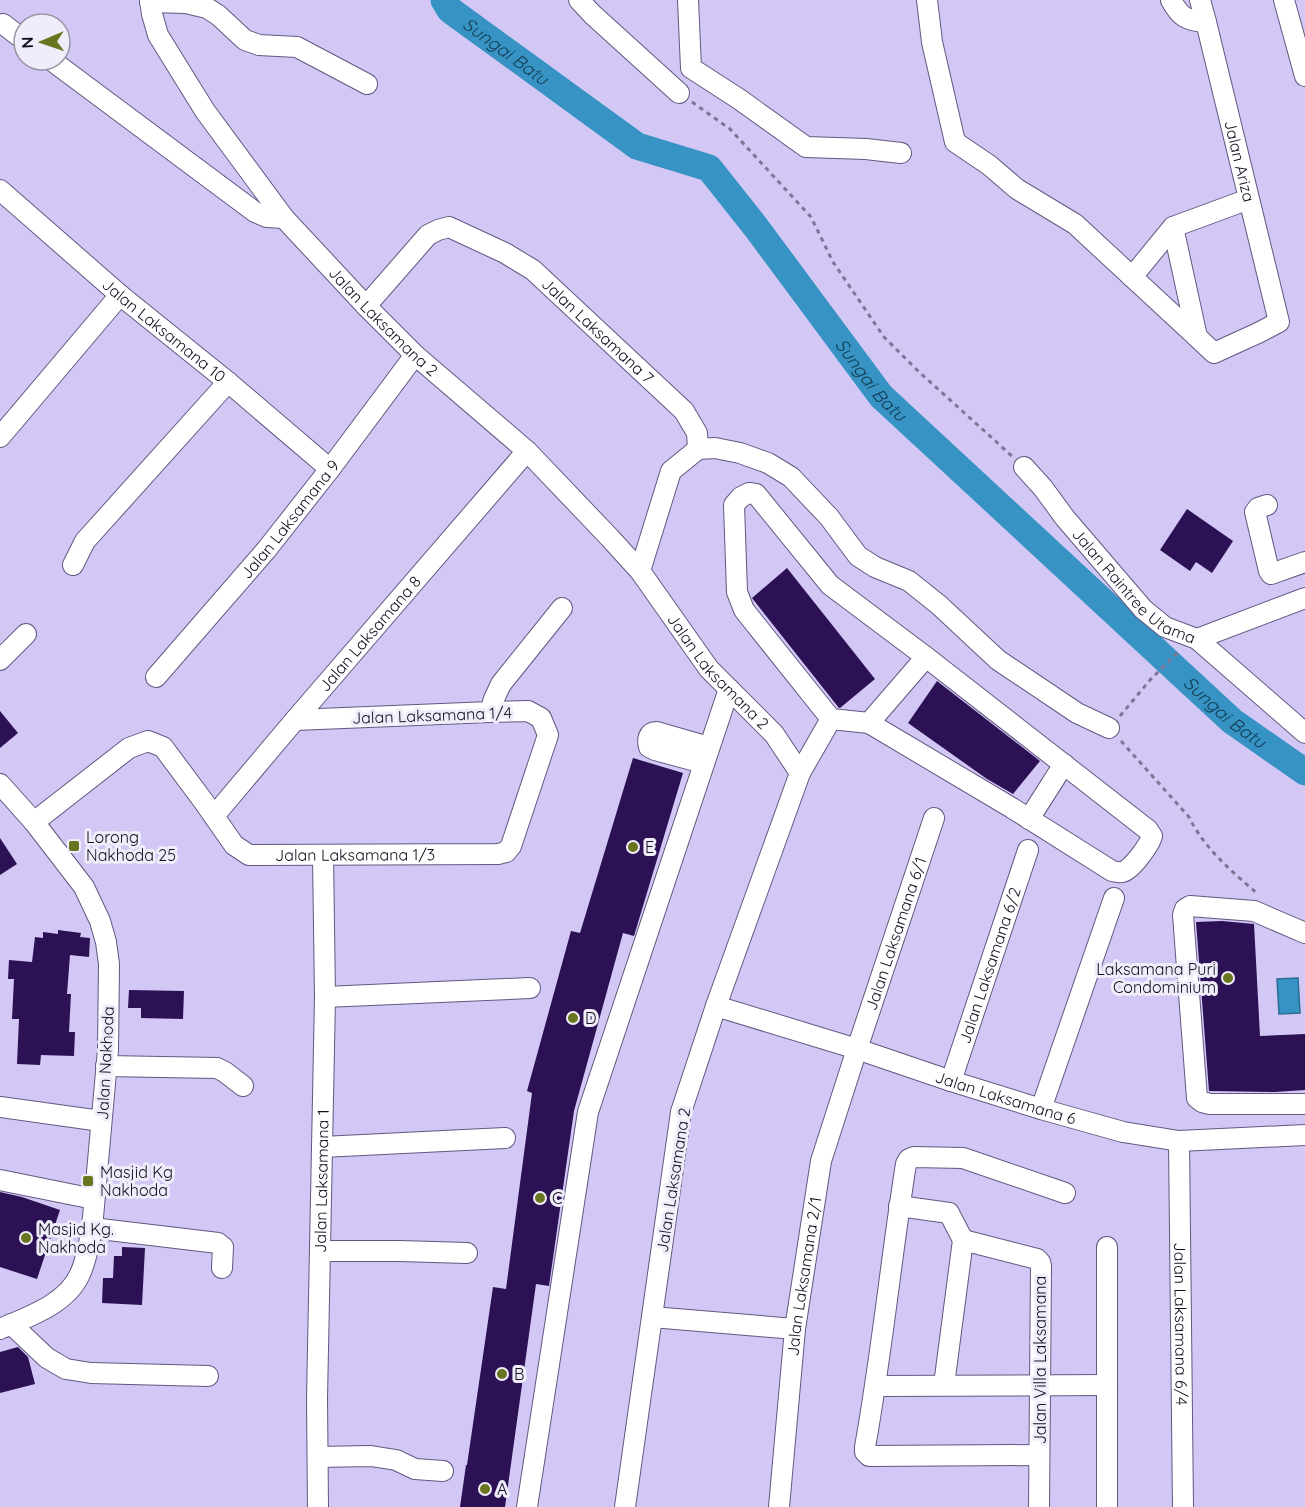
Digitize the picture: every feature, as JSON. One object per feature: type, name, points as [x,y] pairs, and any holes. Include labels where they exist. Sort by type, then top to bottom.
[{"type":"street","points":[[579,0],[679,93]]},
{"type":"street","points":[[688,0],[692,68],[806,147],[901,153]]},
{"type":"street","points":[[927,0],[932,42],[955,142],[989,165],[1017,189],[1074,224],[1197,337]]},
{"type":"street","points":[[1171,0],[1178,12],[1191,21],[1206,22]]},
{"type":"street","name":"Jalan Ariza","points":[[1197,337],[1214,353],[1279,322],[1200,0]]},
{"type":"street","points":[[1284,0],[1305,76]]},
{"type":"street","points":[[150,1],[186,3],[207,8],[218,15],[244,40],[260,45],[297,47],[367,84]]},
{"type":"street","name":"Jalan Laksamana 2","points":[[150,1],[158,35],[193,92],[284,218],[415,356],[527,451],[610,538],[640,571],[709,669],[774,734],[800,773],[716,1006],[681,1112],[625,1507]]},
{"type":"street","points":[[3,24],[12,31]]},
{"type":"street","points":[[67,72],[255,212],[267,217],[284,218]]},
{"type":"street","points":[[1132,277],[1173,227],[1249,199]]},
{"type":"street","name":"Jalan Laksamana 10","points":[[4,201],[228,382],[330,469]]},
{"type":"street","name":"Jalan Laksamana 7","points":[[366,306],[428,235],[449,227],[505,253],[533,270],[684,411],[697,433],[698,449]]},
{"type":"street","points":[[1173,227],[1197,337]]},
{"type":"street","points":[[0,437],[120,295]]},
{"type":"street","name":"Jalan Laksamana 9","points":[[156,677],[267,549],[415,356]]},
{"type":"street","points":[[73,565],[85,541],[228,382]]},
{"type":"street","points":[[640,571],[670,471],[698,449],[715,448],[740,453],[768,463],[791,477],[829,517],[858,556],[875,567],[909,581],[998,660],[1077,713],[1109,728]]},
{"type":"street","name":"Jalan Laksamana 8","points":[[214,816],[527,451]]},
{"type":"street","name":"Jalan Raintree Utama","points":[[1024,467],[1143,609],[1188,644],[1305,598]]},
{"type":"street","points":[[756,494],[830,585],[1148,830],[1152,836],[1151,842],[1128,870],[1122,873],[1112,871],[869,723],[831,719],[744,610],[739,600],[735,505],[741,497],[756,494]]},
{"type":"street","points":[[1267,505],[1258,508],[1255,512],[1269,571],[1271,574],[1305,562]]},
{"type":"street","points":[[490,712],[501,684],[562,608]]},
{"type":"street","points":[[0,660],[26,634]]},
{"type":"street","points":[[1188,644],[1305,733]]},
{"type":"street","points":[[869,723],[926,657]]},
{"type":"street","points":[[527,1507],[588,1112],[729,689]]},
{"type":"street","name":"Jalan Laksamana 1/4","points":[[294,720],[528,711],[541,718],[549,735],[511,846]]},
{"type":"street","points":[[800,773],[831,719]]},
{"type":"street","points":[[34,822],[129,748],[148,741],[163,747],[214,816]]},
{"type":"street","points":[[1029,819],[1064,764]]},
{"type":"street","name":"Jalan Nakhoda","points":[[0,784],[34,822],[84,887],[100,921],[109,964],[102,1121],[92,1228],[87,1254],[80,1275],[60,1299],[26,1318],[5,1326]]},
{"type":"street","name":"Jalan Laksamana 1/3","points":[[214,816],[234,845],[249,855],[498,854],[506,852],[511,846]]},
{"type":"street","name":"Jalan Laksamana 6/1","points":[[856,1049],[934,818]]},
{"type":"street","name":"Jalan Laksamana 6/2","points":[[951,1082],[1028,850]]},
{"type":"street","name":"Jalan Laksamana 1","points":[[318,1507],[325,997],[323,855]]},
{"type":"street","points":[[1041,1109],[1114,898]]},
{"type":"street","points":[[1305,933],[1254,912],[1190,906],[1182,915],[1197,1098],[1210,1104],[1305,1104]]},
{"type":"street","points":[[325,997],[530,988]]},
{"type":"street","name":"Jalan Laksamana 6","points":[[716,1006],[856,1049],[951,1082],[1123,1132],[1179,1141],[1305,1135]]},
{"type":"street","name":"Jalan Laksamana 2/1","points":[[779,1507],[795,1329],[821,1161],[856,1049]]},
{"type":"street","points":[[106,1066],[217,1068],[243,1086]]},
{"type":"street","points":[[0,1107],[102,1121]]},
{"type":"street","points":[[322,1147],[505,1138]]},
{"type":"street","name":"Jalan Laksamana 6/4","points":[[1179,1141],[1183,1507]]},
{"type":"street","points":[[1040,1455],[869,1456],[865,1452],[865,1447],[876,1386],[899,1206],[906,1164],[909,1159],[914,1157],[963,1158],[1065,1193]]},
{"type":"street","points":[[0,1180],[94,1198]]},
{"type":"street","points":[[899,1206],[949,1213],[963,1240],[944,1385]]},
{"type":"street","points":[[92,1228],[218,1243],[223,1247],[222,1268]]},
{"type":"street","name":"Jalan Villa Laksamana","points":[[963,1240],[1037,1259],[1040,1262],[1040,1507]]},
{"type":"street","points":[[1107,1248],[1107,1507]]},
{"type":"street","points":[[320,1251],[467,1253]]},
{"type":"street","points":[[652,1317],[795,1329]]},
{"type":"street","points":[[5,1326],[46,1358],[66,1369],[91,1373],[208,1376]]},
{"type":"street","points":[[876,1386],[1107,1385]]},
{"type":"street","points":[[318,1457],[371,1456],[396,1460],[415,1469],[443,1471]]},
{"type":"path","points":[[679,93],[730,129],[811,217],[833,262],[884,337],[1024,467]]},
{"type":"path","points":[[1188,644],[1150,680],[1109,728],[1189,817],[1204,842],[1234,873],[1258,893]]},
{"type":"water","points":[[1298,978],[1300,1013],[1279,1014],[1277,979]]},
{"type":"building","points":[[1187,509],[1233,541],[1212,573],[1196,562],[1190,571],[1160,550]]},
{"type":"building","points":[[787,568],[875,679],[840,708],[752,598]]},
{"type":"building","points":[[937,681],[1040,761],[1013,794],[987,779],[908,723]]},
{"type":"building","points":[[0,711],[18,733],[0,748]]},
{"type":"building","points":[[633,758],[683,773],[634,936],[623,933],[574,1111],[549,1286],[536,1284],[505,1507],[460,1507],[493,1287],[506,1289],[532,1093],[527,1091],[571,931],[580,933]]},
{"type":"building","points":[[0,838],[17,864],[0,875]]},
{"type":"building","name":"Laksamana Puri Condominium","points":[[1222,921],[1254,924],[1260,1036],[1305,1034],[1305,1090],[1209,1091],[1196,922]]},
{"type":"building","points":[[58,930],[81,933],[80,937],[90,938],[89,957],[70,955],[67,994],[71,994],[69,1032],[75,1032],[74,1056],[41,1055],[40,1065],[17,1064],[19,1019],[12,1019],[14,979],[8,979],[9,960],[32,962],[35,937],[43,938],[43,932],[58,934]]},
{"type":"building","points":[[129,990],[184,991],[183,1019],[141,1018],[141,1008],[128,1008]]},
{"type":"building","name":"Masjid Kg. Nakhoda","points":[[0,1192],[60,1210],[37,1279],[0,1267]]},
{"type":"building","points":[[122,1247],[145,1248],[142,1305],[102,1303],[103,1278],[113,1278],[114,1256],[122,1256]]},
{"type":"building","points":[[18,1347],[28,1357],[35,1384],[0,1393],[0,1352]]},
{"type":"waterway","name":"Sungai Batu","points":[[444,0],[450,10],[637,146],[709,168],[881,396],[1232,721],[1305,772]]},
{"type":"place","name":"Lorong Nakhoda 25","points":[[74,846]]},
{"type":"place","name":"E","points":[[633,847]]},
{"type":"place","name":"Laksamana Puri Condominium","points":[[1228,978]]},
{"type":"place","name":"D","points":[[573,1018]]},
{"type":"place","name":"Masjid Kg Nakhoda","points":[[88,1181]]},
{"type":"place","name":"C","points":[[540,1198]]},
{"type":"place","name":"Masjid Kg. Nakhoda","points":[[26,1238]]},
{"type":"place","name":"B","points":[[502,1374]]},
{"type":"place","name":"A","points":[[485,1489]]}]
